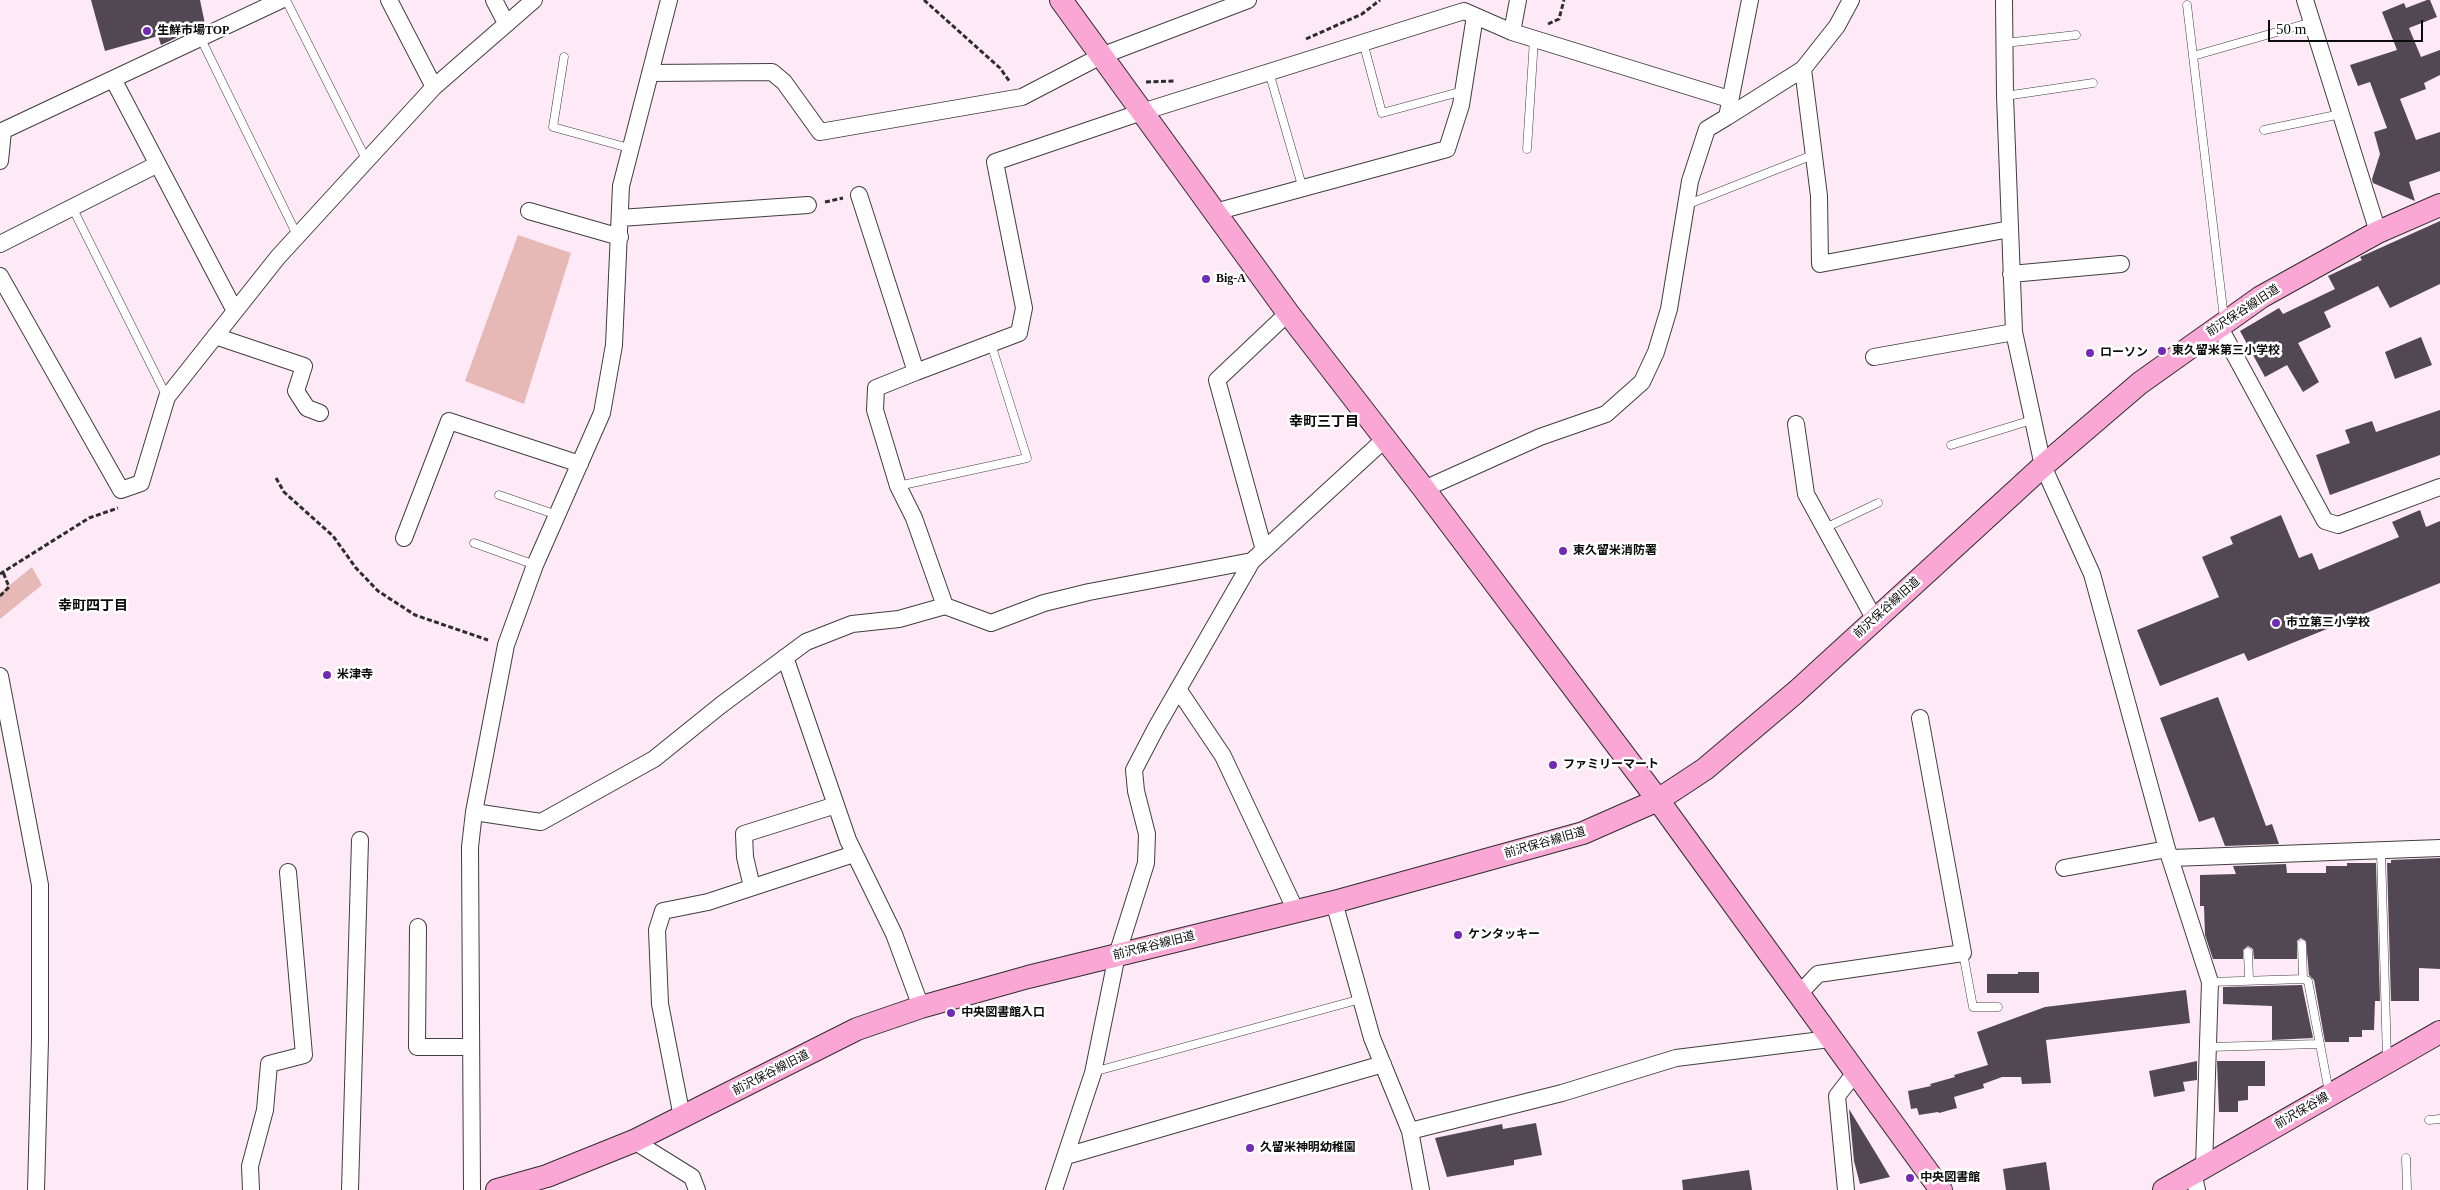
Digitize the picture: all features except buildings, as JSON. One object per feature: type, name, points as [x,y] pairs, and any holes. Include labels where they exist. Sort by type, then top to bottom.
[{"type":"street","points":[[0,161],[2,131],[281,0]]},
{"type":"street","points":[[389,0],[434,87]]},
{"type":"street","points":[[494,0],[506,23]]},
{"type":"street","points":[[0,276],[121,490],[141,483],[167,397],[235,311],[297,236],[434,87],[534,0]]},
{"type":"street","points":[[472,1190],[470,847],[474,812],[506,645],[535,565],[602,413],[614,345],[621,186],[629,148],[669,0]]},
{"type":"street","points":[[1061,0],[1288,313],[1424,488],[1658,800],[1941,1190]]},
{"type":"street","points":[[650,73],[772,72],[784,82],[820,132],[1022,97],[1101,56],[1248,0]]},
{"type":"street","points":[[1512,32],[1518,0]]},
{"type":"street","points":[[1727,117],[1729,99],[1750,0]]},
{"type":"street","points":[[1424,488],[1540,437],[1606,414],[1642,382],[1656,352],[1669,309],[1690,181],[1707,129],[1803,69],[1837,26],[1850,0]]},
{"type":"street","points":[[2004,0],[2005,96],[2014,332],[2043,466],[2092,574],[2169,854],[2210,982],[2209,1048],[2198,1177]]},
{"type":"street","points":[[2305,0],[2378,232]]},
{"type":"street","points":[[945,606],[914,518],[898,486],[875,410],[876,388],[1019,333],[1024,308],[995,162],[1142,112],[1464,11],[1512,32],[1729,99]]},
{"type":"street","points":[[1215,212],[1447,149],[1463,91],[1475,16]]},
{"type":"street","points":[[1803,69],[1812,155],[1819,196],[1820,264],[2010,229]]},
{"type":"street","points":[[113,79],[156,165],[235,311]]},
{"type":"street","points":[[0,244],[156,165]]},
{"type":"street","points":[[858,195],[916,372]]},
{"type":"street","points":[[620,218],[808,205]]},
{"type":"street","name":"前沢保谷線旧道","points":[[497,1190],[547,1176],[634,1140],[857,1029],[922,1007],[1010,982],[1334,902],[1583,833],[1658,800],[1704,769],[1796,692],[2043,466],[2140,383],[2261,297],[2378,232],[2440,205]]},
{"type":"street","points":[[529,211],[620,236]]},
{"type":"street","points":[[2011,274],[2121,264]]},
{"type":"street","points":[[1258,556],[1217,380],[1288,313]]},
{"type":"street","points":[[2222,323],[2325,522],[2338,525],[2440,487]]},
{"type":"street","points":[[1874,357],[2014,332]]},
{"type":"street","points":[[215,336],[304,366],[296,391],[307,408],[320,413]]},
{"type":"street","points":[[404,538],[449,421],[580,464]]},
{"type":"street","points":[[1796,424],[1806,494],[1875,620]]},
{"type":"street","points":[[1054,1190],[1093,1072],[1117,956],[1146,863],[1147,834],[1136,791],[1134,770],[1178,689],[1258,556],[1386,439]]},
{"type":"street","points":[[474,812],[541,822],[654,759],[720,705],[806,642],[852,624],[899,619],[945,606],[991,624],[1044,603],[1258,556]]},
{"type":"street","points":[[785,658],[854,854],[894,934],[922,1007]]},
{"type":"street","points":[[0,676],[40,885],[40,1040],[36,1190]]},
{"type":"street","points":[[1178,689],[1223,756],[1296,911]]},
{"type":"street","points":[[1798,994],[1818,974],[1963,953],[1920,718]]},
{"type":"street","points":[[752,887],[745,857],[744,834],[836,805]]},
{"type":"street","points":[[350,1190],[360,840]]},
{"type":"street","points":[[2064,868],[2169,854],[2381,851],[2440,848]]},
{"type":"street","points":[[682,1117],[660,1004],[657,930],[664,911],[708,902],[854,854]]},
{"type":"street","points":[[251,1190],[250,1166],[265,1110],[269,1064],[304,1055],[288,872]]},
{"type":"street","points":[[1334,902],[1372,1038],[1410,1131],[1421,1190]]},
{"type":"street","points":[[418,927],[417,1048],[471,1048]]},
{"type":"street","name":"前沢保谷線","points":[[2164,1190],[2198,1177],[2330,1094],[2440,1032]]},
{"type":"street","points":[[1410,1131],[1562,1093],[1676,1058],[1830,1039]]},
{"type":"street","points":[[1066,1156],[1383,1064]]},
{"type":"street","points":[[1846,1190],[1837,1096],[1855,1073]]},
{"type":"street","points":[[634,1140],[692,1177],[697,1190]]},
{"type":"lane","points":[[286,0],[366,161]]},
{"type":"lane","points":[[2187,5],[2222,323]]},
{"type":"lane","points":[[2193,56],[2312,22]]},
{"type":"lane","points":[[2005,42],[2076,35]]},
{"type":"lane","points":[[200,37],[297,236]]},
{"type":"lane","points":[[1527,149],[1534,39]]},
{"type":"lane","points":[[1363,42],[1382,113],[1463,91]]},
{"type":"lane","points":[[564,57],[554,127],[629,148]]},
{"type":"lane","points":[[1269,72],[1303,189]]},
{"type":"lane","points":[[2005,96],[2093,83]]},
{"type":"lane","points":[[2264,130],[2341,114]]},
{"type":"lane","points":[[1686,205],[1812,155]]},
{"type":"lane","points":[[72,207],[167,397]]},
{"type":"lane","points":[[898,486],[1027,458],[991,344]]},
{"type":"lane","points":[[1951,445],[2032,420]]},
{"type":"lane","points":[[500,495],[557,515]]},
{"type":"lane","points":[[1825,528],[1878,503]]},
{"type":"lane","points":[[474,543],[535,565]]},
{"type":"lane","points":[[2381,851],[2387,1062]]},
{"type":"lane","points":[[2302,944],[2303,979]]},
{"type":"lane","points":[[2248,952],[2249,980]]},
{"type":"lane","points":[[1963,953],[1973,1007],[1998,1007]]},
{"type":"lane","points":[[2210,982],[2303,979],[2308,981],[2318,1044],[2330,1094]]},
{"type":"lane","points":[[1093,1072],[1361,999]]},
{"type":"lane","points":[[2209,1048],[2318,1044]]},
{"type":"lane","points":[[2429,1120],[2440,1119]]},
{"type":"lane","points":[[2406,1158],[2408,1190]]},
{"type":"path","points":[[924,0],[1000,68],[1022,97]]},
{"type":"path","points":[[1303,41],[1362,14],[1380,0]]},
{"type":"path","points":[[1120,83],[1180,81]]},
{"type":"path","points":[[808,205],[858,195]]},
{"type":"path","points":[[276,478],[284,492],[333,536],[356,568],[378,591],[415,614],[506,645]]},
{"type":"path","points":[[0,596],[10,587],[2,573],[89,518],[117,510],[141,483]]},
{"type":"shaded area","points":[[518,235],[571,253],[524,404],[465,381]]},
{"type":"shaded area","points":[[32,567],[42,585],[0,619],[0,593]]},
{"type":"place","name":"生鮮市場TOP","points":[[147,31]]},
{"type":"place","name":"Big-A","points":[[1206,279]]},
{"type":"place","name":"東久留米第三小学校","points":[[2162,351]]},
{"type":"place","name":"ローソン","points":[[2090,353]]},
{"type":"place","name":"東久留米消防署","points":[[1563,551]]},
{"type":"place","name":"市立第三小学校","points":[[2276,623]]},
{"type":"place","name":"米津寺","points":[[327,675]]},
{"type":"place","name":"ファミリーマート","points":[[1553,765]]},
{"type":"place","name":"ケンタッキー","points":[[1458,935]]},
{"type":"place","name":"中央図書館入口","points":[[951,1013]]},
{"type":"place","name":"久留米神明幼稚園","points":[[1250,1148]]},
{"type":"place","name":"中央図書館","points":[[1910,1178]]},
{"type":"district","name":"幸町三丁目","points":[[1324,422]]},
{"type":"district","name":"幸町四丁目","points":[[93,606]]}]
